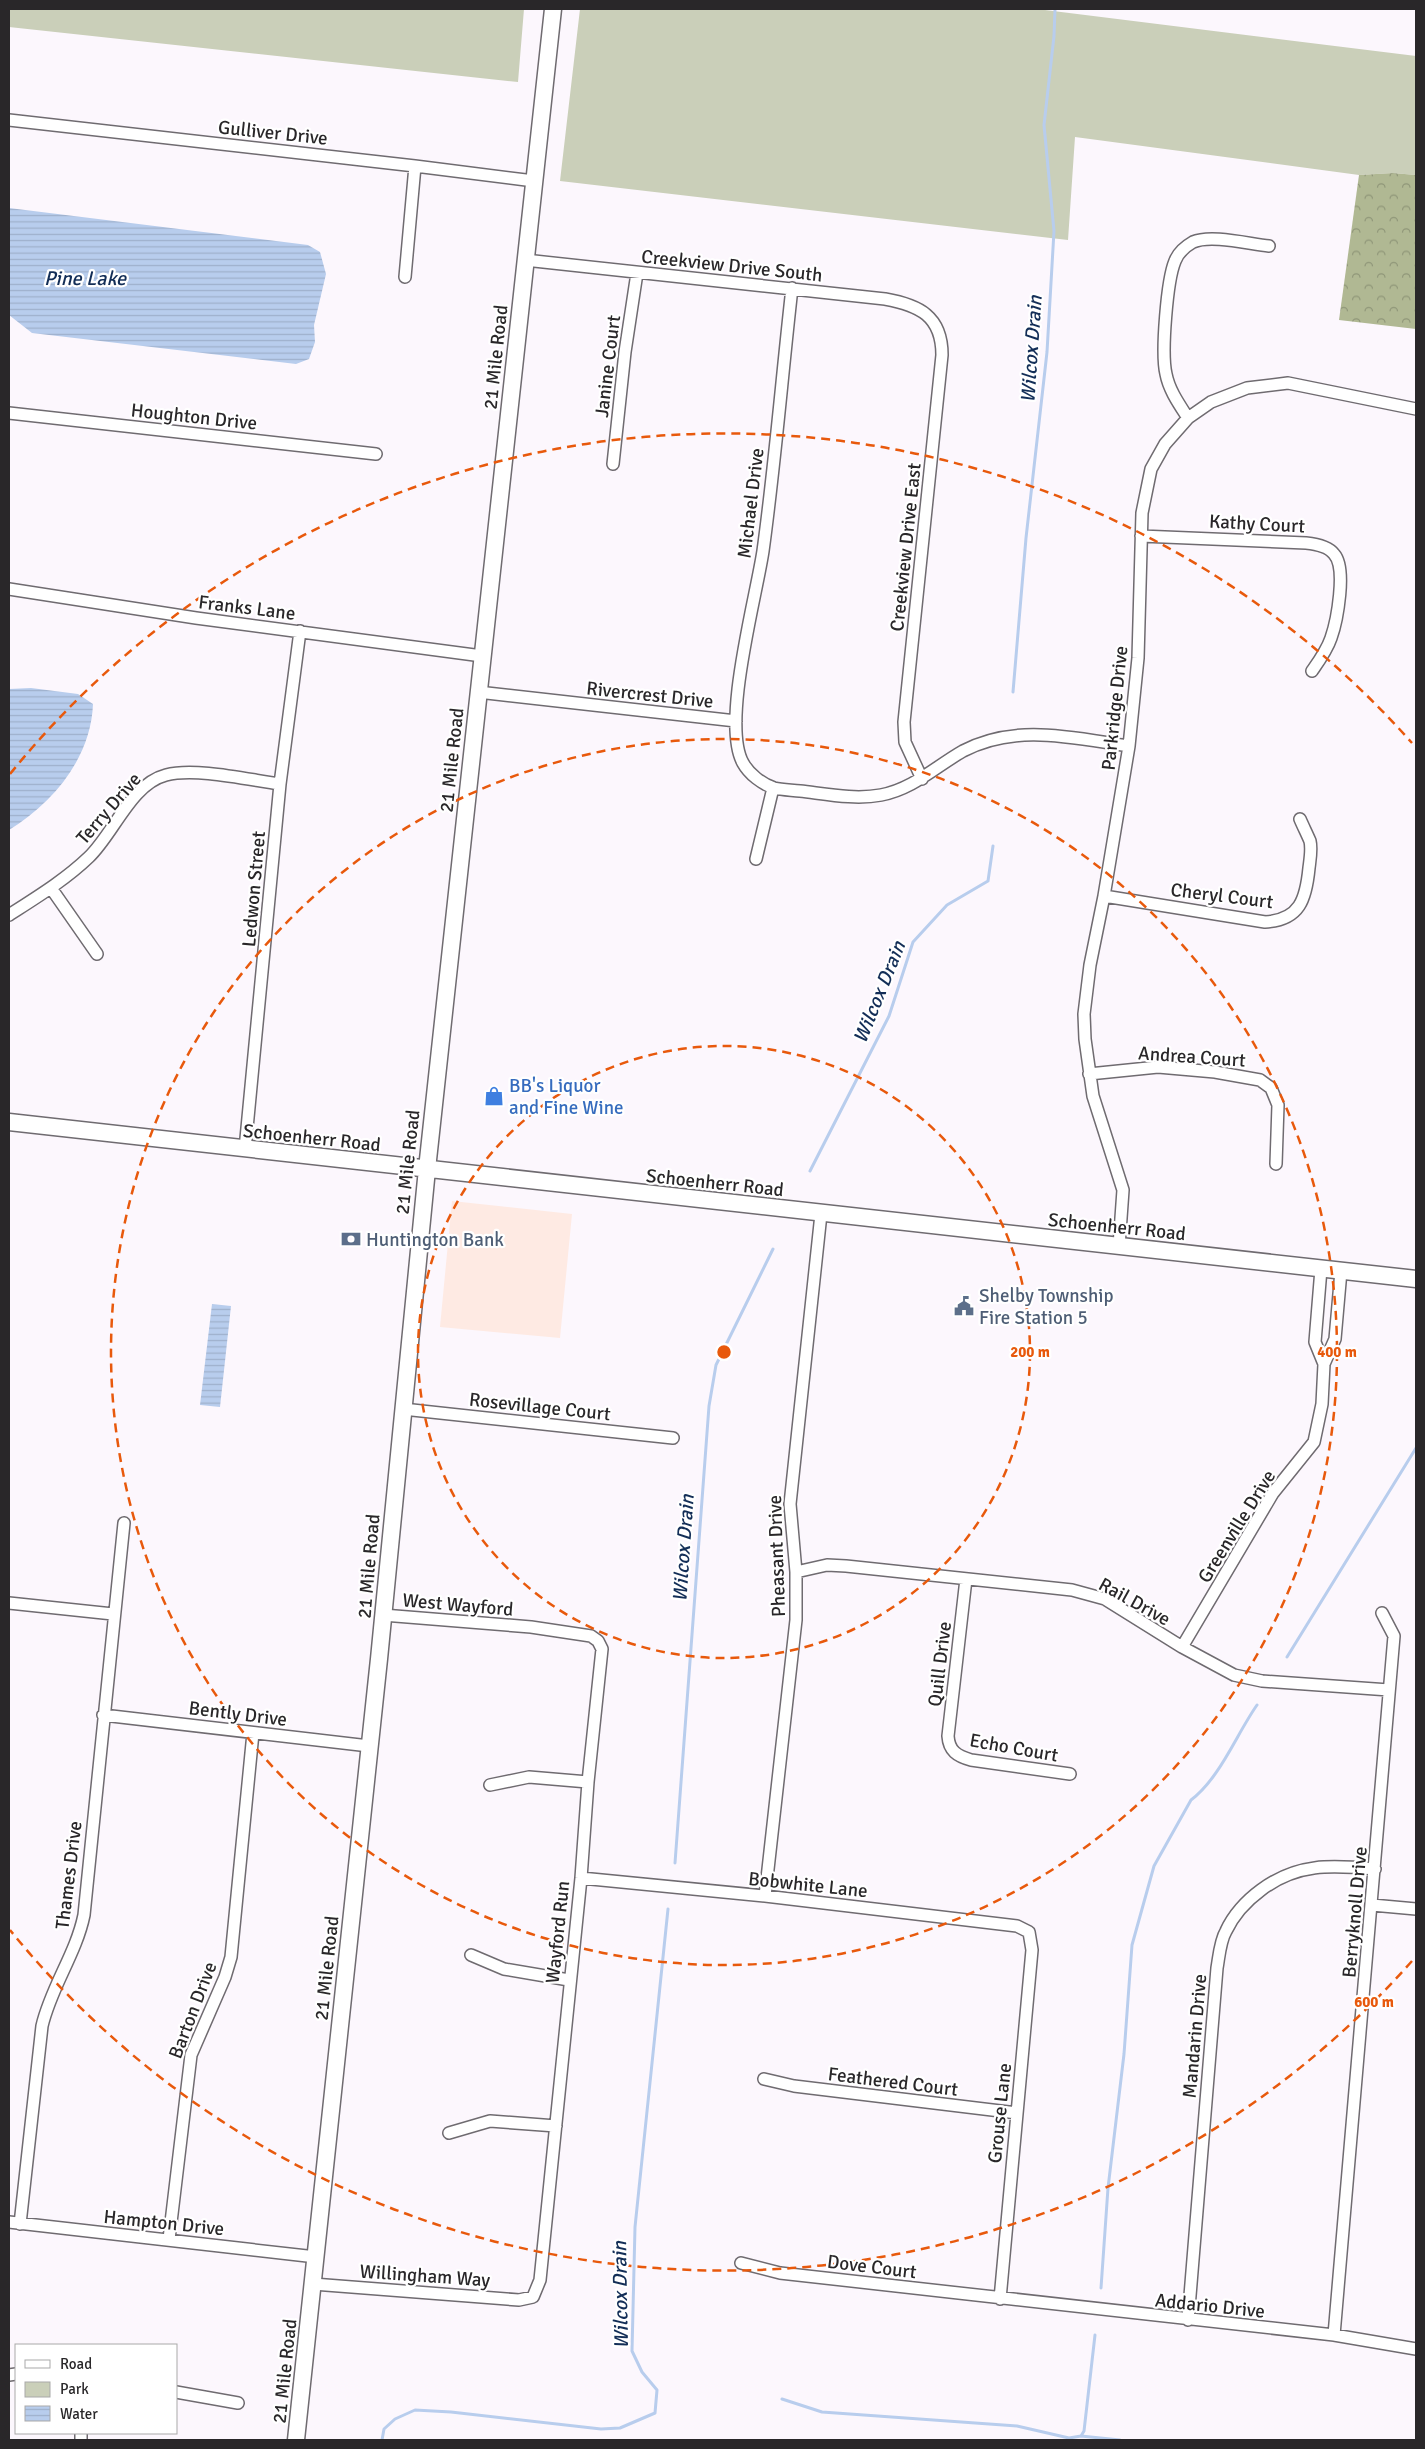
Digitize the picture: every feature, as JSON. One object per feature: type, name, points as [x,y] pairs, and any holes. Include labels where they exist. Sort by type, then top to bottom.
[{"type":"street","name":"21 Mile Road","points":[[296,2440],[383,1615],[426,1169],[553,9]]},
{"type":"street","name":"Gulliver Drive","points":[[9,120],[534,181]]},
{"type":"street","points":[[405,277],[415,166]]},
{"type":"street","points":[[1188,418],[1171,390],[1163,362],[1175,261],[1184,248],[1198,240],[1210,239],[1269,246]]},
{"type":"street","name":"Creekview Drive South","points":[[525,260],[792,288],[904,302],[923,311],[930,318]]},
{"type":"street","name":"Janine Court","points":[[613,464],[625,352],[637,273]]},
{"type":"street","name":"Michael Drive","points":[[736,721],[745,646],[763,552],[792,288]]},
{"type":"street","name":"Creekview Drive East","points":[[922,779],[905,742],[904,722],[942,355],[939,335],[930,318]]},
{"type":"street","name":"Parkridge Drive","points":[[1119,1246],[1123,1198],[1122,1182],[1093,1096],[1089,1074],[1084,1014],[1090,965],[1104,896],[1129,746],[1138,658],[1141,536],[1144,496],[1152,469],[1165,444],[1188,418],[1211,402],[1230,393],[1265,384],[1288,383],[1416,409]]},
{"type":"street","name":"Houghton Drive","points":[[9,413],[376,454]]},
{"type":"street","name":"Kathy Court","points":[[1141,536],[1306,542],[1330,550],[1336,555],[1340,570],[1335,623],[1328,645],[1312,672]]},
{"type":"street","name":"Franks Lane","points":[[9,589],[196,618],[482,656]]},
{"type":"street","name":"Ledwon Street","points":[[245,1149],[280,784],[300,631]]},
{"type":"street","name":"Rivercrest Drive","points":[[478,692],[736,721],[736,748],[744,766],[754,776],[773,788]]},
{"type":"street","points":[[756,859],[773,788],[868,797],[895,792],[922,779],[963,751],[986,741],[1006,736],[1054,735],[1129,746]]},
{"type":"street","name":"Terry Drive","points":[[9,915],[51,888],[98,848],[117,819],[144,788],[164,775],[193,773],[280,784]]},
{"type":"street","name":"Cheryl Court","points":[[1104,896],[1265,922],[1281,920],[1298,909],[1305,893],[1308,879],[1310,842],[1300,819]]},
{"type":"street","points":[[51,888],[97,954]]},
{"type":"street","name":"Andrea Court","points":[[1089,1074],[1158,1067],[1215,1072],[1260,1080],[1271,1088],[1278,1105],[1276,1164]]},
{"type":"street","name":"Schoenherr Road","points":[[9,1122],[1416,1279]]},
{"type":"street","name":"Pheasant Drive","points":[[765,1896],[796,1620],[796,1572],[790,1504],[821,1214]]},
{"type":"street","name":"Greenville Drive","points":[[1321,1269],[1314,1342],[1324,1364]]},
{"type":"street","name":"Greenville Drive","points":[[1182,1647],[1273,1493],[1314,1442],[1322,1404],[1324,1364],[1334,1339],[1341,1271]]},
{"type":"street","name":"Rosevillage Court","points":[[403,1409],[673,1438]]},
{"type":"street","name":"Thames Drive","points":[[14,2223],[42,2026],[50,1997],[78,1940],[84,1915],[113,1614],[124,1523]]},
{"type":"street","name":"Rail Drive","points":[[796,1572],[827,1565],[846,1566],[1038,1585],[1091,1594],[1105,1599],[1224,1672],[1248,1678],[1389,1690]]},
{"type":"street","name":"Quill Drive","points":[[953,1751],[948,1736],[966,1579]]},
{"type":"street","points":[[9,1603],[113,1614]]},
{"type":"street","name":"Berryknoll Drive","points":[[1334,2335],[1394,1636],[1382,1613]]},
{"type":"street","name":"West Wayford","points":[[383,1615],[530,1627]]},
{"type":"street","name":"Wayford Run","points":[[530,1627],[591,1636],[598,1641],[602,1649],[540,2280],[533,2297]]},
{"type":"street","name":"Bently Drive","points":[[103,1715],[369,1746]]},
{"type":"street","name":"Barton Drive","points":[[170,2239],[186,2075],[190,2055],[225,1977],[231,1957],[254,1733]]},
{"type":"street","name":"Echo Court","points":[[953,1751],[971,1760],[1070,1774]]},
{"type":"street","points":[[490,1785],[528,1777],[588,1782]]},
{"type":"street","name":"Mandarin Drive","points":[[1188,2320],[1217,1968],[1225,1932],[1244,1902],[1277,1878],[1303,1869],[1331,1865],[1375,1869]]},
{"type":"street","name":"Bobwhite Lane","points":[[581,1878],[765,1896],[1017,1926],[1029,1932]]},
{"type":"street","points":[[1372,1905],[1416,1909]]},
{"type":"street","name":"Grouse Lane","points":[[1000,2299],[1032,1950],[1029,1932]]},
{"type":"street","points":[[471,1955],[504,1969],[569,1980]]},
{"type":"street","name":"Feathered Court","points":[[764,2079],[794,2086],[1017,2113]]},
{"type":"street","points":[[449,2133],[482,2122],[498,2120],[556,2126]]},
{"type":"street","name":"Hampton Drive","points":[[14,2223],[170,2239],[316,2257]]},
{"type":"street","name":"Dove Court","points":[[742,2263],[780,2273],[1000,2299]]},
{"type":"street","name":"Willingham Way","points":[[313,2284],[519,2300],[533,2297]]},
{"type":"street","name":"Addario Drive","points":[[1000,2299],[1334,2335],[1416,2349]]},
{"type":"street","points":[[178,2392],[238,2402]]},
{"type":"shaded area","points":[[452,1201],[572,1214],[560,1338],[440,1327]]},
{"type":"green space","points":[[9,9],[524,9],[518,82],[9,27]]},
{"type":"green space","points":[[580,9],[1037,9],[1416,56],[1416,175],[1393,173],[1359,175],[1075,137],[1068,240],[560,181]]},
{"type":"green space","points":[[1393,173],[1416,175],[1416,329],[1339,320],[1359,175]]},
{"type":"water","name":"Pine Lake","points":[[9,208],[308,245],[320,252],[326,274],[314,325],[315,342],[309,359],[296,364],[32,333],[9,315]]},
{"type":"water","points":[[31,688],[78,694],[93,704],[91,724],[85,743],[67,777],[40,807],[9,830],[9,689]]},
{"type":"water","points":[[212,1304],[231,1306],[220,1407],[200,1405]]},
{"type":"waterway","name":"Wilcox Drain","points":[[1013,692],[1026,538],[1047,352],[1054,231],[1044,125],[1054,36],[1055,9]]},
{"type":"waterway","name":"Wilcox Drain","points":[[810,1171],[889,1016],[913,942],[947,905],[988,881],[993,846]]},
{"type":"waterway","name":"Wilcox Drain","points":[[675,1863],[709,1406],[716,1365],[773,1249]]},
{"type":"waterway","points":[[1287,1657],[1416,1448]]},
{"type":"waterway","points":[[1101,2288],[1108,2188],[1124,2054],[1132,1945],[1154,1866],[1191,1800],[1211,1780],[1257,1705]]},
{"type":"waterway","name":"Wilcox Drain","points":[[382,2440],[384,2429],[395,2419],[415,2410],[451,2412],[601,2429],[620,2428],[655,2413],[657,2390],[642,2372],[632,2351],[635,2227],[668,1909]]},
{"type":"waterway","points":[[782,2399],[822,2412],[1017,2426],[1069,2438],[1081,2436],[1084,2431],[1095,2335]]},
{"type":"waterway","points":[[1081,2436],[1120,2440]]},
{"type":"place","name":"BB's Liquor and Fine Wine","points":[[494,1096]]},
{"type":"place","name":"Huntington Bank","points":[[351,1239]]},
{"type":"place","name":"Shelby Township Fire Station 5","points":[[964,1306]]}]
